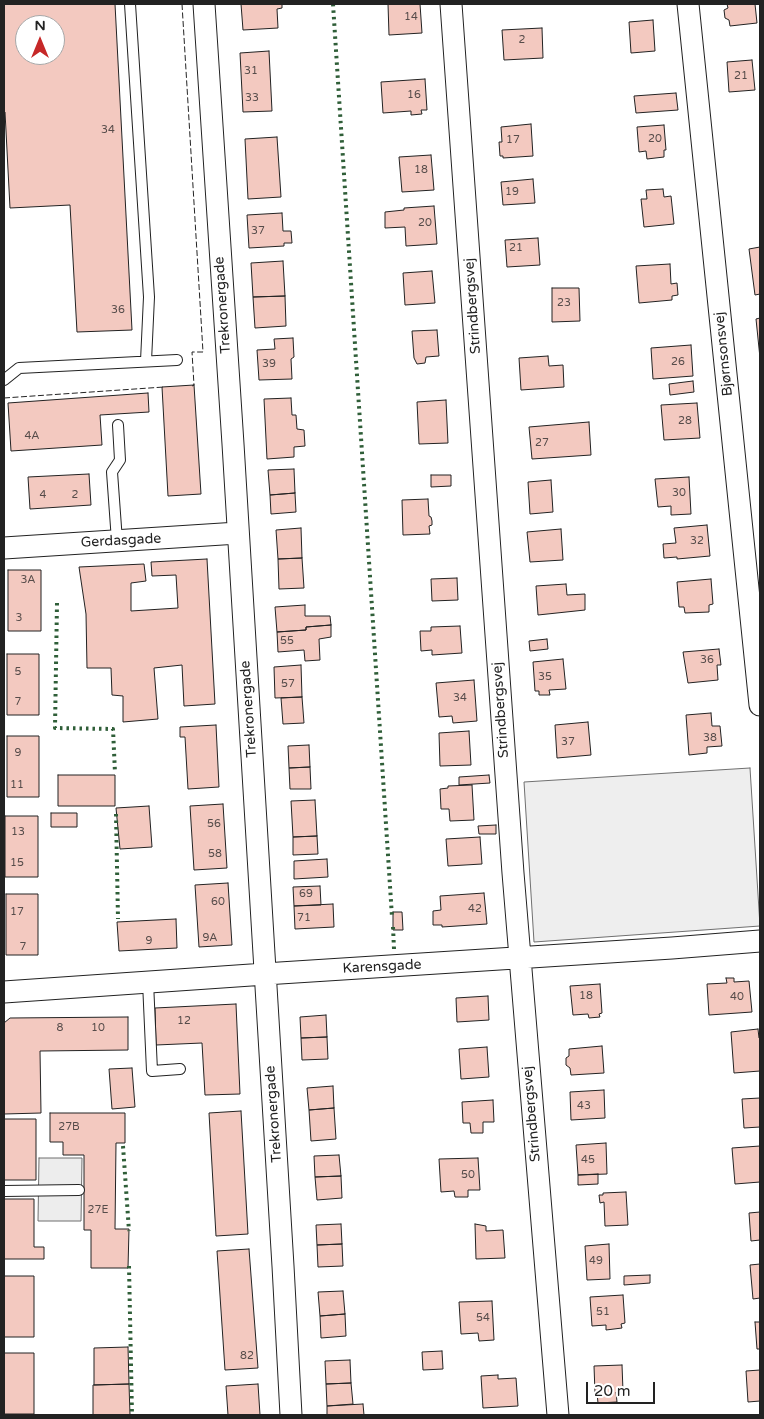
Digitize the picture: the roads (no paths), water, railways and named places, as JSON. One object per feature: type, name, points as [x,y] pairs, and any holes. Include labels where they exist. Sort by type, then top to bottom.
[{"type":"street","name":"Trekronergade","points":[[204,4],[291,1415]]},
{"type":"street","name":"Strindbergsvej","points":[[451,4],[520,958],[558,1415]]},
{"type":"street","name":"Bjørnsonsvej","points":[[688,4],[760,705]]},
{"type":"street","name":"Gerdasgade","points":[[4,548],[238,533]]},
{"type":"street","name":"Karensgade","points":[[4,992],[760,940]]},
{"type":"lane","points":[[130,4],[149,297],[146,361]]},
{"type":"lane","points":[[4,380],[19,368],[177,360]]},
{"type":"lane","points":[[117,541],[112,472],[120,460],[118,425]]},
{"type":"lane","points":[[148,982],[152,1071],[180,1069]]},
{"type":"lane","points":[[4,1191],[80,1190]]}]
